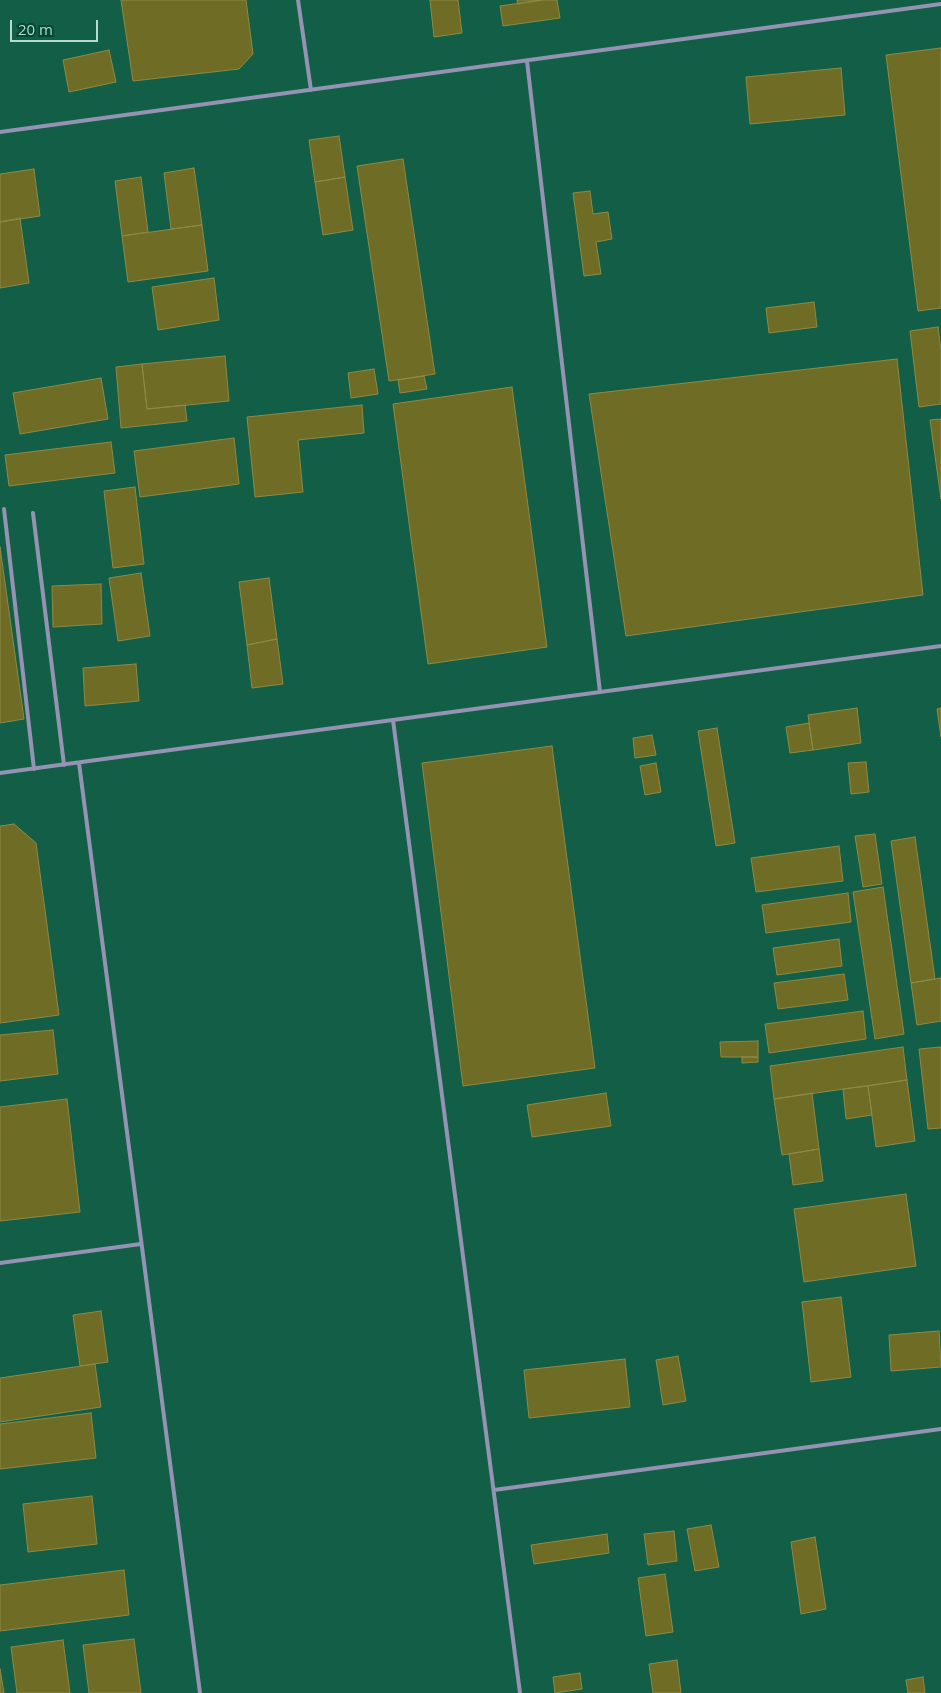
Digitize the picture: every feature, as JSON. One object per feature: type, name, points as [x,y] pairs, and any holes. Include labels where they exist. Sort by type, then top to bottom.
[{"type":"lane","points":[[298,0],[311,90]]},
{"type":"lane","points":[[0,132],[941,4]]},
{"type":"lane","points":[[527,61],[600,692]]},
{"type":"lane","points":[[4,509],[34,768]]},
{"type":"lane","points":[[33,513],[64,765]]},
{"type":"lane","points":[[0,773],[941,646]]},
{"type":"lane","points":[[394,720],[520,1693]]},
{"type":"lane","points":[[79,763],[200,1693]]},
{"type":"lane","points":[[0,1263],[141,1244]]},
{"type":"lane","points":[[494,1490],[941,1429]]},
{"type":"shaded area","points":[[0,0],[941,0],[941,1693],[0,1693]]},
{"type":"building","points":[[121,0],[246,0],[253,54],[239,69],[133,81]]},
{"type":"building","points":[[430,0],[458,0],[462,33],[434,37]]},
{"type":"building","points":[[517,0],[542,0],[518,4]]},
{"type":"building","points":[[542,0],[557,0],[560,18],[503,26],[500,6]]},
{"type":"building","points":[[941,48],[941,308],[918,311],[886,55]]},
{"type":"building","points":[[109,50],[116,82],[69,92],[63,60]]},
{"type":"building","points":[[841,68],[845,115],[750,124],[746,77]]},
{"type":"building","points":[[339,136],[345,177],[315,182],[309,140]]},
{"type":"building","points":[[403,159],[435,374],[389,381],[357,166]]},
{"type":"building","points":[[194,168],[202,225],[171,229],[164,173]]},
{"type":"building","points":[[34,169],[40,216],[0,222],[0,174]]},
{"type":"building","points":[[141,177],[148,232],[122,236],[115,181]]},
{"type":"building","points":[[345,177],[353,230],[323,235],[315,182]]},
{"type":"building","points":[[590,191],[593,214],[608,212],[612,239],[596,242],[601,274],[584,276],[573,193]]},
{"type":"building","points":[[20,218],[29,283],[0,288],[0,222]]},
{"type":"building","points":[[202,225],[208,271],[128,282],[122,236]]},
{"type":"building","points":[[214,278],[219,320],[158,330],[152,287]]},
{"type":"building","points":[[814,302],[817,327],[769,333],[766,308]]},
{"type":"building","points":[[938,327],[941,351],[941,404],[919,407],[910,331]]},
{"type":"building","points":[[225,356],[229,401],[147,409],[142,364]]},
{"type":"building","points":[[897,359],[923,595],[626,636],[589,394]]},
{"type":"building","points":[[142,364],[147,409],[185,405],[187,421],[121,428],[116,367]]},
{"type":"building","points":[[374,369],[378,394],[351,398],[348,373]]},
{"type":"building","points":[[424,376],[427,389],[400,393],[398,380]]},
{"type":"building","points":[[101,378],[108,419],[20,434],[13,393]]},
{"type":"building","points":[[512,387],[547,647],[428,664],[393,404]]},
{"type":"building","points":[[362,405],[364,433],[298,440],[303,492],[255,497],[247,417]]},
{"type":"building","points":[[941,419],[941,499],[930,420]]},
{"type":"building","points":[[234,438],[239,484],[140,497],[134,451]]},
{"type":"building","points":[[111,442],[115,473],[9,486],[5,455]]},
{"type":"building","points":[[135,487],[144,564],[113,568],[104,491]]},
{"type":"building","points":[[0,547],[24,719],[0,723]]},
{"type":"building","points":[[141,573],[150,636],[118,641],[109,578]]},
{"type":"building","points":[[269,578],[277,639],[247,645],[239,582]]},
{"type":"building","points":[[101,584],[102,624],[53,627],[52,586]]},
{"type":"building","points":[[277,639],[283,684],[252,688],[247,645]]},
{"type":"building","points":[[136,664],[139,701],[85,706],[83,668]]},
{"type":"building","points":[[857,708],[861,743],[813,750],[808,715]]},
{"type":"building","points":[[941,708],[941,737],[937,709]]},
{"type":"building","points":[[809,723],[813,750],[790,753],[786,727]]},
{"type":"building","points":[[717,728],[735,843],[716,846],[698,731]]},
{"type":"building","points":[[652,735],[656,755],[635,758],[633,738]]},
{"type":"building","points":[[552,746],[595,1068],[463,1086],[422,763]]},
{"type":"building","points":[[866,762],[869,792],[851,794],[848,763]]},
{"type":"building","points":[[656,763],[661,792],[645,795],[640,766]]},
{"type":"building","points":[[14,824],[36,843],[59,1015],[0,1023],[0,826]]},
{"type":"building","points":[[875,834],[882,884],[863,887],[855,836]]},
{"type":"building","points":[[915,837],[935,979],[911,983],[891,841]]},
{"type":"building","points":[[839,846],[843,881],[756,892],[751,858]]},
{"type":"building","points":[[883,887],[904,1034],[875,1039],[853,892]]},
{"type":"building","points":[[848,893],[851,922],[766,933],[762,905]]},
{"type":"building","points":[[839,939],[842,966],[777,975],[773,948]]},
{"type":"building","points":[[844,974],[848,1000],[778,1009],[774,983]]},
{"type":"building","points":[[941,978],[941,1021],[917,1025],[911,983]]},
{"type":"building","points":[[863,1011],[866,1039],[769,1053],[765,1024]]},
{"type":"building","points":[[53,1030],[58,1074],[0,1081],[0,1035]]},
{"type":"building","points":[[758,1041],[758,1057],[721,1057],[720,1042]]},
{"type":"building","points":[[903,1047],[907,1080],[774,1099],[770,1066]]},
{"type":"building","points":[[941,1047],[941,1128],[928,1129],[919,1049]]},
{"type":"building","points":[[742,1057],[758,1057],[758,1062],[742,1063]]},
{"type":"building","points":[[907,1080],[915,1141],[876,1147],[868,1086]]},
{"type":"building","points":[[868,1086],[872,1115],[846,1119],[843,1089]]},
{"type":"building","points":[[606,1093],[611,1126],[532,1137],[527,1105]]},
{"type":"building","points":[[812,1093],[819,1149],[782,1155],[774,1099]]},
{"type":"building","points":[[67,1099],[80,1212],[0,1221],[0,1107]]},
{"type":"building","points":[[819,1149],[823,1181],[793,1185],[789,1154]]},
{"type":"building","points":[[906,1194],[916,1266],[804,1282],[794,1209]]},
{"type":"building","points":[[841,1297],[851,1377],[811,1382],[802,1302]]},
{"type":"building","points":[[101,1311],[108,1362],[80,1366],[73,1315]]},
{"type":"building","points":[[939,1331],[941,1367],[891,1371],[889,1335]]},
{"type":"building","points":[[678,1356],[686,1401],[663,1405],[656,1360]]},
{"type":"building","points":[[625,1359],[630,1407],[529,1418],[524,1370]]},
{"type":"building","points":[[95,1364],[101,1407],[0,1422],[0,1378]]},
{"type":"building","points":[[91,1413],[96,1458],[0,1469],[0,1424]]},
{"type":"building","points":[[92,1496],[97,1544],[28,1552],[23,1504]]},
{"type":"building","points":[[711,1525],[719,1567],[695,1571],[687,1529]]},
{"type":"building","points":[[674,1531],[677,1561],[648,1565],[644,1534]]},
{"type":"building","points":[[607,1534],[609,1553],[534,1564],[531,1545]]},
{"type":"building","points":[[815,1537],[826,1609],[801,1614],[791,1542]]},
{"type":"building","points":[[124,1570],[129,1615],[0,1631],[0,1585]]},
{"type":"building","points":[[665,1574],[673,1632],[646,1636],[638,1578]]},
{"type":"building","points":[[134,1639],[141,1693],[89,1693],[83,1645]]},
{"type":"building","points":[[63,1640],[70,1693],[17,1693],[11,1647]]},
{"type":"building","points":[[677,1660],[681,1693],[653,1693],[649,1664]]},
{"type":"building","points":[[0,1669],[4,1693],[0,1693]]},
{"type":"building","points":[[580,1673],[582,1689],[555,1693],[553,1677]]},
{"type":"building","points":[[923,1677],[925,1693],[908,1693],[906,1680]]}]
